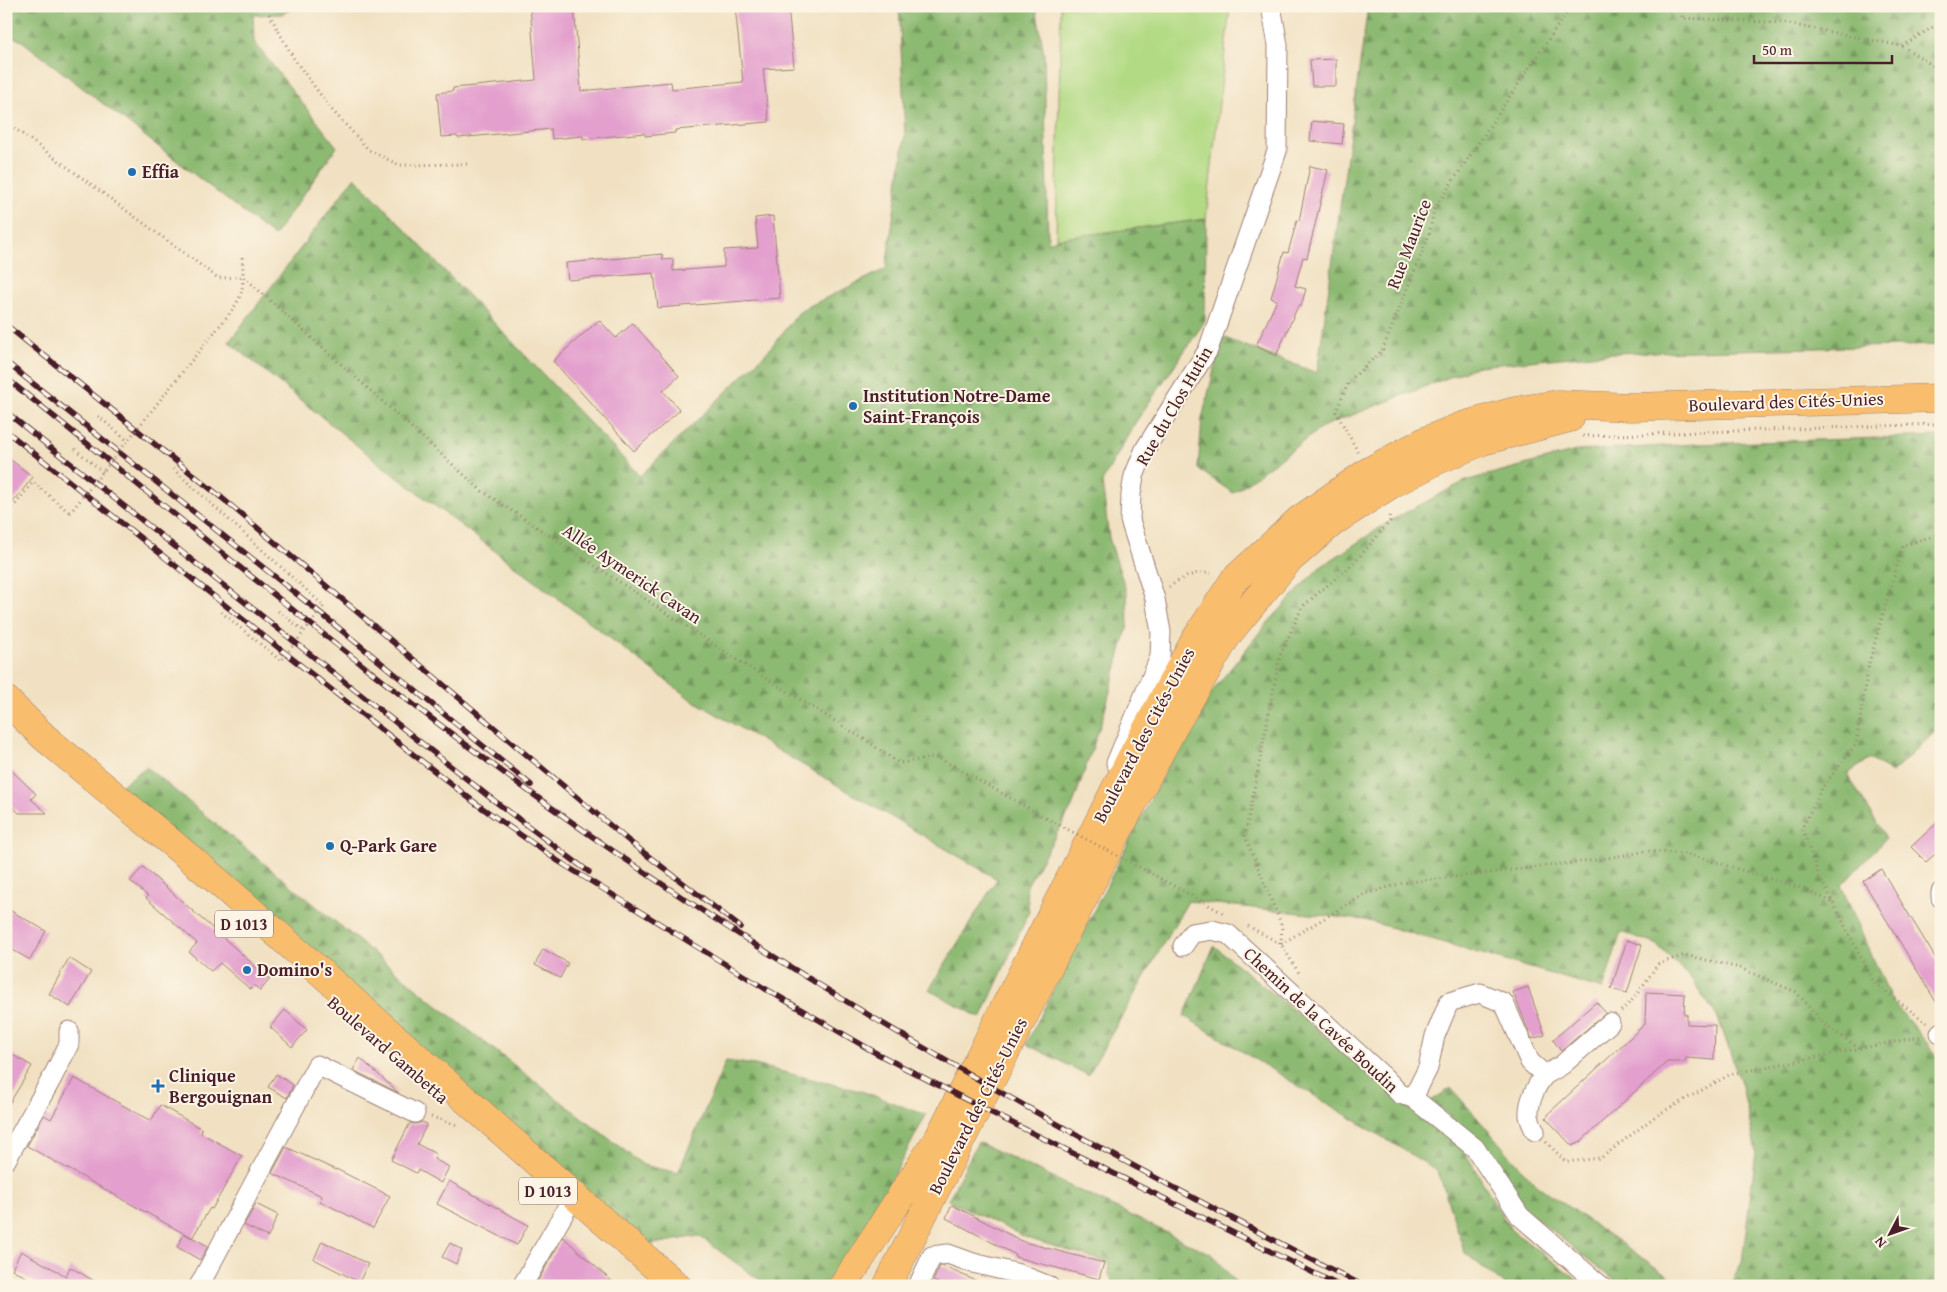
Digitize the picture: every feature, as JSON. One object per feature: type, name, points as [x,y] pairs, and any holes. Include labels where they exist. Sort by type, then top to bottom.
[{"type":"main road","name":"Boulevard des Cités-Unies","points":[[844,1286],[939,1138],[1130,760],[1190,648],[1234,580],[1299,520],[1369,471],[1434,437],[1462,426],[1515,411],[1558,404],[1630,406],[1941,398]]},
{"type":"main road","name":"Boulevard des Cités-Unies","points":[[887,1286],[1101,864],[1173,728],[1228,634],[1271,581],[1288,562],[1333,522],[1390,485],[1438,460],[1483,441],[1561,420],[1630,406]]},
{"type":"main road","name":"D 1013","points":[[6,700],[44,737],[215,879],[677,1286]]},
{"type":"main road","name":"Boulevard Gambetta","points":[[6,720],[241,921],[480,1130],[653,1286]]},
{"type":"street","name":"Rue du Clos Hutin","points":[[1067,883],[1160,657],[1161,632],[1155,599],[1130,520],[1134,476],[1145,449],[1208,350],[1277,151],[1278,45],[1271,6]]},
{"type":"street","points":[[1941,892],[1941,898]]},
{"type":"street","name":"Chemin de la Cavée Boudin","points":[[1183,946],[1192,933],[1212,930],[1228,934],[1400,1094],[1413,1098],[1475,1148],[1520,1216],[1601,1286]]},
{"type":"street","points":[[1413,1098],[1428,1068],[1435,1036],[1449,1002],[1480,993],[1504,1003],[1530,1062],[1545,1075]]},
{"type":"street","points":[[1535,1131],[1529,1117],[1531,1101],[1538,1083],[1545,1075],[1562,1065],[1610,1023]]},
{"type":"street","points":[[6,1160],[69,1044],[68,1031]]},
{"type":"street","points":[[199,1286],[316,1065],[415,1113]]},
{"type":"street","points":[[522,1286],[567,1208]]},
{"type":"street","points":[[918,1286],[932,1256],[948,1254],[973,1263],[1019,1274],[1049,1286]]},
{"type":"path","name":"Rue Maurice","points":[[1369,471],[1336,412],[1349,381],[1382,351],[1429,235],[1434,208],[1571,6]]},
{"type":"path","points":[[1683,6],[1682,18],[1784,23],[1902,46],[1941,71]]},
{"type":"path","points":[[269,14],[294,59],[331,109],[369,150],[398,165],[468,164]]},
{"type":"path","points":[[1902,46],[1941,22]]},
{"type":"path","points":[[6,122],[218,278],[244,277]]},
{"type":"path","points":[[6,516],[33,482],[70,512],[238,303],[243,291],[242,257]]},
{"type":"path","name":"Allée Aymerick Cavan","points":[[244,277],[490,496],[744,665],[899,763],[937,757],[1231,917]]},
{"type":"path","points":[[98,416],[128,441]]},
{"type":"path","points":[[1575,437],[1941,424]]},
{"type":"path","points":[[75,449],[103,472]]},
{"type":"path","points":[[172,469],[324,606],[281,661],[220,611]]},
{"type":"path","points":[[1281,944],[1282,926],[1245,836],[1280,656],[1302,607],[1355,562],[1390,521],[1389,512]]},
{"type":"path","points":[[1940,1032],[1874,983],[1818,873],[1802,828],[1822,788],[1856,744],[1869,662],[1904,545],[1941,534]]},
{"type":"path","points":[[1155,599],[1170,586],[1188,576],[1206,572],[1234,580]]},
{"type":"path","points":[[278,611],[304,631]]},
{"type":"path","points":[[1281,944],[1365,894],[1403,883],[1596,860],[1647,851],[1686,854],[1804,889],[1833,902]]},
{"type":"path","points":[[1248,926],[1281,944]]},
{"type":"path","points":[[1610,1023],[1636,997],[1658,964],[1685,955],[1740,968],[1796,992],[1824,1024],[1859,1049]]},
{"type":"path","points":[[1535,1131],[1566,1162],[1601,1158],[1657,1115],[1731,1074],[1940,1032]]},
{"type":"path","points":[[415,1113],[480,1130]]},
{"type":"green space","points":[[6,6],[297,6],[282,14],[253,15],[254,42],[337,147],[274,236],[22,41],[6,34]]},
{"type":"green space","points":[[899,6],[1036,6],[1044,54],[1048,243],[1056,239],[1206,219],[1205,321],[1135,423],[1102,482],[1109,538],[1127,594],[1128,625],[1103,717],[1072,807],[1026,887],[1029,912],[981,1018],[929,990],[997,879],[689,698],[380,464],[229,342],[355,177],[640,476],[767,352],[801,310],[886,269],[905,135]]},
{"type":"green space","points":[[1061,6],[1230,6],[1206,219],[1056,239]]},
{"type":"green space","points":[[1368,6],[1941,6],[1941,345],[1612,353],[1478,366],[1324,426],[1233,493],[1198,469],[1202,419],[1222,337],[1317,373]]},
{"type":"green space","points":[[1941,436],[1941,726],[1892,773],[1870,759],[1847,774],[1886,838],[1841,886],[1892,1001],[1941,1060],[1941,1286],[1730,1286],[1742,1262],[1756,1152],[1742,1086],[1718,1018],[1690,977],[1656,944],[1621,932],[1603,989],[1365,920],[1188,901],[1088,1075],[1026,1044],[1194,714],[1264,627],[1319,568],[1390,521],[1465,481],[1576,451],[1696,444]]},
{"type":"green space","points":[[146,767],[448,1014],[643,1165],[678,1173],[726,1061],[755,1065],[864,1092],[926,1115],[854,1250],[823,1286],[768,1286],[699,1236],[642,1246],[119,787]]},
{"type":"green space","points":[[1214,946],[1462,1147],[1511,1230],[1586,1286],[1506,1286],[1465,1253],[1438,1171],[1184,1016]]},
{"type":"green space","points":[[1451,1088],[1535,1184],[1683,1286],[1622,1286],[1524,1209],[1486,1147],[1431,1101]]},
{"type":"green space","points":[[978,1142],[1213,1255],[1239,1286],[1116,1286],[1108,1273],[1109,1263],[1027,1238],[948,1200]]},
{"type":"building","points":[[530,6],[574,6],[581,91],[671,82],[672,89],[743,82],[735,6],[788,6],[794,67],[763,69],[769,122],[675,130],[675,133],[645,136],[645,133],[583,139],[583,136],[552,139],[551,129],[458,138],[457,136],[441,137],[437,93],[453,91],[453,88],[536,80]]},
{"type":"building","points":[[1336,59],[1336,86],[1312,86],[1310,60]]},
{"type":"building","points":[[1312,121],[1344,124],[1342,144],[1310,141]]},
{"type":"building","points":[[1310,166],[1328,170],[1307,258],[1303,257],[1295,286],[1306,289],[1301,306],[1298,306],[1276,356],[1256,346],[1277,300],[1271,298],[1284,252],[1288,253],[1297,220],[1299,221]]},
{"type":"building","points":[[773,216],[780,298],[658,308],[654,273],[568,280],[566,263],[662,254],[663,260],[673,259],[673,271],[724,267],[724,250],[758,248],[755,218]]},
{"type":"building","points":[[599,320],[616,338],[633,323],[679,376],[663,391],[680,410],[634,451],[553,361]]},
{"type":"building","points":[[6,456],[33,477],[6,511]]},
{"type":"building","points":[[6,765],[36,794],[31,799],[47,813],[19,813],[6,801]]},
{"type":"building","points":[[1941,819],[1941,849],[1926,862],[1911,847]]},
{"type":"building","points":[[143,867],[270,979],[260,991],[254,985],[250,989],[220,963],[211,971],[189,952],[197,943],[146,898],[148,896],[130,881]]},
{"type":"building","points":[[1881,869],[1941,967],[1941,1010],[1863,881]]},
{"type":"building","points":[[6,908],[46,931],[30,960],[6,946]]},
{"type":"building","points":[[1627,940],[1642,945],[1627,993],[1611,989]]},
{"type":"building","points":[[543,949],[568,963],[560,978],[535,965]]},
{"type":"building","points":[[69,958],[91,972],[70,1007],[49,994]]},
{"type":"building","points":[[1528,987],[1545,1035],[1532,1039],[1513,992]]},
{"type":"building","points":[[1646,992],[1685,994],[1684,1014],[1687,1014],[1687,1024],[1715,1025],[1714,1060],[1686,1058],[1685,1062],[1667,1062],[1579,1143],[1572,1146],[1546,1118],[1551,1111],[1645,1024]]},
{"type":"building","points":[[1596,1002],[1606,1013],[1561,1051],[1553,1040]]},
{"type":"building","points":[[285,1010],[307,1030],[292,1047],[270,1027]]},
{"type":"building","points":[[6,1051],[32,1066],[6,1109]]},
{"type":"building","points":[[360,1058],[399,1093],[353,1070]]},
{"type":"building","points":[[276,1074],[293,1085],[287,1098],[268,1087]]},
{"type":"building","points":[[74,1078],[151,1121],[160,1105],[202,1129],[201,1133],[242,1156],[212,1209],[210,1208],[192,1238],[27,1146],[44,1115],[51,1119]]},
{"type":"building","points":[[422,1122],[427,1124],[417,1144],[436,1154],[434,1159],[449,1167],[441,1183],[418,1170],[416,1173],[391,1160],[410,1123]]},
{"type":"building","points":[[286,1147],[390,1196],[373,1228],[320,1201],[322,1196],[272,1173]]},
{"type":"building","points":[[449,1181],[528,1225],[517,1245],[437,1204]]},
{"type":"building","points":[[256,1204],[278,1215],[268,1237],[244,1225]]},
{"type":"building","points":[[952,1205],[1024,1242],[1104,1263],[1099,1279],[1015,1257],[1016,1255],[946,1218]]},
{"type":"building","points":[[184,1233],[208,1246],[200,1260],[177,1247]]},
{"type":"building","points":[[563,1237],[617,1286],[535,1286]]},
{"type":"building","points":[[322,1241],[368,1264],[359,1282],[314,1259]]},
{"type":"building","points":[[450,1243],[462,1250],[456,1264],[442,1257]]},
{"type":"building","points":[[21,1251],[66,1276],[70,1267],[103,1286],[41,1286],[12,1269]]},
{"type":"building","points":[[940,1266],[988,1286],[945,1286],[933,1281]]},
{"type":"railway","points":[[6,325],[222,498],[630,842],[740,927]]},
{"type":"railway","points":[[6,362],[319,612],[531,785]]},
{"type":"railway","points":[[6,378],[301,616],[450,733],[603,844],[694,906],[787,965],[976,1078],[1169,1185],[1364,1286]]},
{"type":"railway","points":[[6,412],[488,796],[589,872]]},
{"type":"railway","points":[[6,431],[478,805],[558,861],[764,988],[876,1053],[990,1112],[1340,1286]]},
{"type":"place","name":"Effia","points":[[132,172]]},
{"type":"place","name":"Institution Notre‐Dame Saint‐François","points":[[853,406]]},
{"type":"place","name":"Q-Park Gare","points":[[330,846]]},
{"type":"place","name":"Domino's","points":[[247,970]]},
{"type":"place","name":"Clinique Bergouignan","points":[[158,1086]]}]
